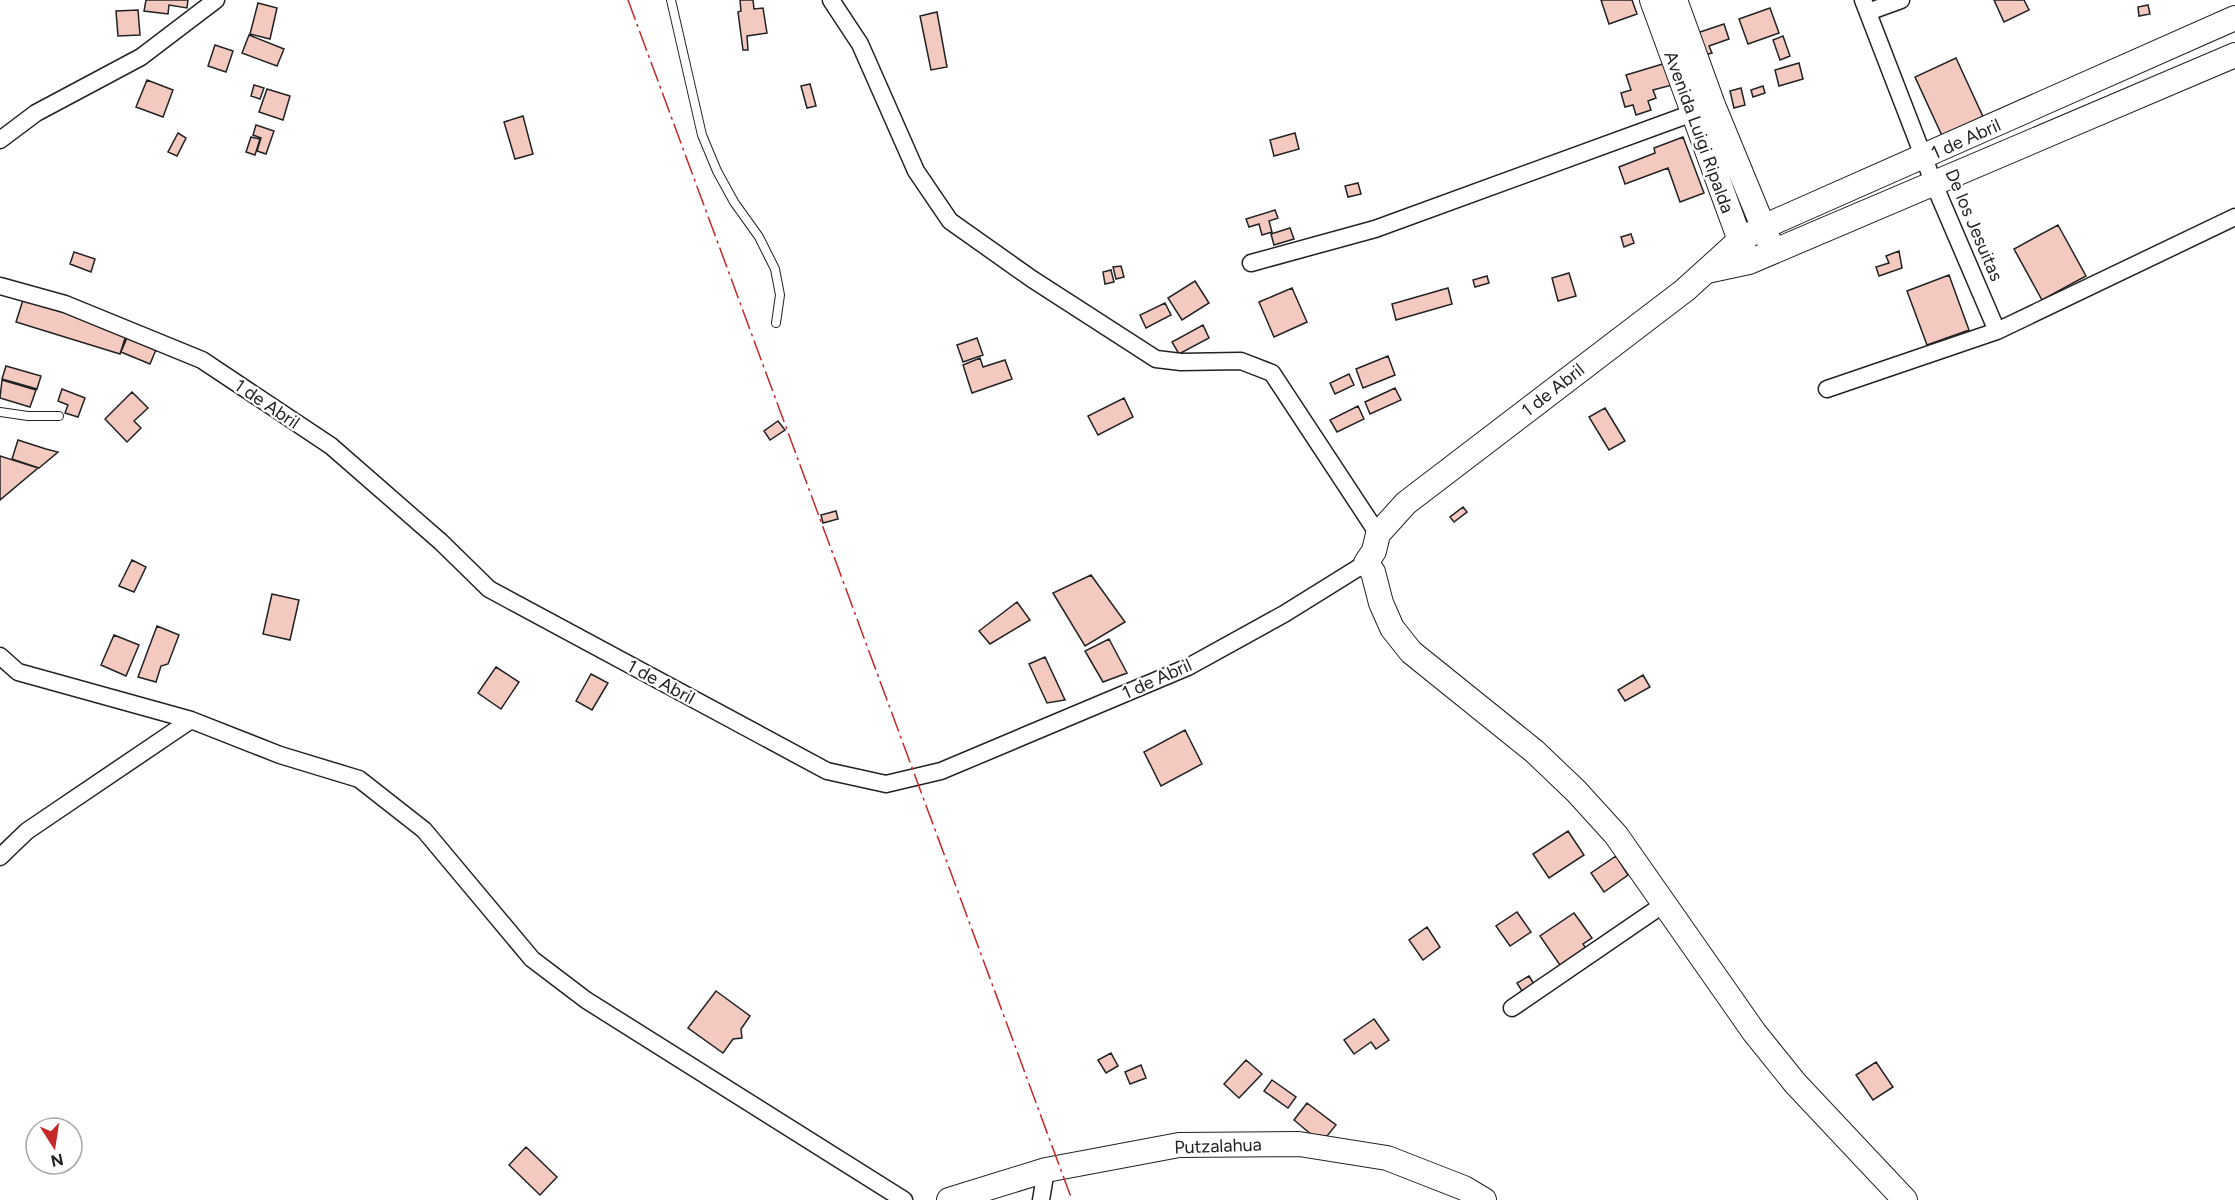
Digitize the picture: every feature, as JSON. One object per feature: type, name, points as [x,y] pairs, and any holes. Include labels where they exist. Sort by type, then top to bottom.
[{"type":"street","points":[[0,140],[36,113],[141,57],[216,0]]},
{"type":"street","points":[[831,0],[860,44],[916,171],[950,221],[1032,279],[1155,359],[1181,362],[1241,361],[1272,373],[1378,534],[1374,551],[1366,563],[1373,572],[1381,603],[1392,628],[1411,652],[1534,751],[1576,791],[1616,835],[1760,1041],[1795,1083],[1905,1200]]},
{"type":"street","name":"Avenida Luigi Ripalda","points":[[1652,0],[1774,251]]},
{"type":"street","name":"Avenida Luigi Ripalda","points":[[1675,0],[1744,252]]},
{"type":"street","points":[[1866,6],[1901,0]]},
{"type":"street","name":"De los Jesuitas","points":[[1866,6],[1934,184],[1997,331]]},
{"type":"street","name":"1 de Abril","points":[[1744,252],[1763,227],[2235,18]]},
{"type":"street","name":"1 de Abril","points":[[1378,534],[1406,503],[1685,290],[1704,272],[1744,252],[1774,251],[2235,55]]},
{"type":"street","points":[[1251,263],[1375,229],[1703,109]]},
{"type":"street","points":[[1827,389],[1997,331],[2235,217]]},
{"type":"street","name":"1 de Abril","points":[[0,286],[65,304],[202,360],[330,446],[441,542],[489,589],[827,771],[886,784],[941,771],[1188,667],[1284,614],[1366,563]]},
{"type":"street","points":[[0,656],[18,672],[191,720],[280,755],[359,780],[424,830],[532,959],[586,1000],[904,1200]]},
{"type":"street","points":[[0,857],[27,831],[191,720]]},
{"type":"street","points":[[1512,1008],[1664,904]]},
{"type":"street","name":"Putzalahua","points":[[949,1200],[1047,1170],[1179,1145],[1299,1144],[1387,1158],[1464,1188],[1484,1200]]},
{"type":"street","points":[[1041,1200],[1047,1170]]},
{"type":"lane","points":[[671,0],[702,135],[717,171],[734,202],[759,237],[775,269],[780,295],[776,322]]},
{"type":"lane","points":[[0,412],[59,416]]},
{"type":"building","points":[[146,0],[188,0],[187,8],[169,5],[168,14],[144,11]]},
{"type":"building","points":[[740,0],[753,0],[754,9],[763,8],[767,33],[747,36],[748,50],[743,50],[738,12],[741,11]]},
{"type":"building","points":[[1601,0],[1632,0],[1637,14],[1609,24]]},
{"type":"building","points":[[1994,0],[2024,0],[2029,10],[2004,22]]},
{"type":"building","points":[[258,3],[277,8],[270,39],[250,34]]},
{"type":"building","points":[[2148,5],[2150,14],[2139,16],[2138,7]]},
{"type":"building","points":[[1770,8],[1779,33],[1748,44],[1739,19]]},
{"type":"building","points":[[138,10],[140,35],[118,36],[116,11]]},
{"type":"building","points":[[937,12],[947,67],[931,70],[920,16]]},
{"type":"building","points":[[1724,24],[1729,39],[1709,46],[1712,53],[1705,55],[1697,33]]},
{"type":"building","points":[[249,35],[284,49],[277,66],[242,53]]},
{"type":"building","points":[[1783,36],[1790,56],[1780,60],[1773,40]]},
{"type":"building","points":[[215,45],[233,51],[226,72],[208,66]]},
{"type":"building","points":[[1956,58],[1985,121],[1944,140],[1915,77]]},
{"type":"building","points":[[1666,63],[1672,85],[1653,90],[1656,98],[1648,101],[1651,110],[1636,115],[1633,105],[1625,107],[1621,93],[1631,90],[1626,75]]},
{"type":"building","points":[[1799,63],[1803,79],[1779,86],[1775,70]]},
{"type":"building","points":[[147,80],[173,90],[163,117],[136,107]]},
{"type":"building","points":[[810,84],[816,106],[807,108],[801,86]]},
{"type":"building","points":[[254,85],[264,88],[260,99],[251,96]]},
{"type":"building","points":[[1763,86],[1765,93],[1753,97],[1751,90]]},
{"type":"building","points":[[1741,88],[1745,105],[1734,108],[1730,91]]},
{"type":"building","points":[[267,89],[290,96],[283,120],[259,112]]},
{"type":"building","points":[[523,116],[533,154],[515,159],[504,122]]},
{"type":"building","points":[[256,125],[274,131],[266,154],[257,151],[261,138],[253,135]]},
{"type":"building","points":[[178,133],[186,138],[177,156],[168,152]]},
{"type":"building","points":[[1295,133],[1299,149],[1274,156],[1270,140]]},
{"type":"building","points":[[251,137],[260,139],[255,155],[246,152]]},
{"type":"building","points":[[1683,137],[1704,193],[1680,202],[1668,168],[1625,184],[1619,167],[1655,153],[1654,148]]},
{"type":"building","points":[[1358,183],[1361,194],[1348,197],[1345,186]]},
{"type":"building","points":[[1275,210],[1278,218],[1269,221],[1272,232],[1262,235],[1259,224],[1249,227],[1246,219]]},
{"type":"building","points":[[2058,225],[2086,276],[2042,300],[2014,249]]},
{"type":"building","points":[[1290,228],[1294,239],[1274,245],[1271,234]]},
{"type":"building","points":[[1631,234],[1634,243],[1624,247],[1621,237]]},
{"type":"building","points":[[1899,251],[1902,268],[1879,276],[1876,267],[1889,263],[1886,256]]},
{"type":"building","points":[[74,252],[95,259],[91,272],[70,264]]},
{"type":"building","points":[[1121,266],[1124,277],[1116,279],[1113,267]]},
{"type":"building","points":[[1111,270],[1114,282],[1105,284],[1103,272]]},
{"type":"building","points":[[1569,273],[1576,296],[1558,301],[1552,278]]},
{"type":"building","points":[[1949,275],[1969,330],[1927,345],[1907,291]]},
{"type":"building","points":[[1487,276],[1489,283],[1475,287],[1473,280]]},
{"type":"building","points":[[1195,281],[1209,303],[1182,320],[1168,298]]},
{"type":"building","points":[[1292,288],[1307,322],[1274,337],[1259,302]]},
{"type":"building","points":[[1448,288],[1452,304],[1396,320],[1392,304]]},
{"type":"building","points":[[23,300],[127,332],[120,354],[16,322]]},
{"type":"building","points":[[1165,303],[1171,315],[1146,328],[1140,315]]},
{"type":"building","points":[[1203,325],[1209,338],[1179,354],[1172,342]]},
{"type":"building","points":[[129,333],[158,345],[150,364],[121,352]]},
{"type":"building","points":[[977,338],[983,355],[963,362],[957,345]]},
{"type":"building","points":[[1388,356],[1395,375],[1363,388],[1356,369]]},
{"type":"building","points":[[980,358],[983,367],[1005,360],[1012,379],[972,393],[963,365]]},
{"type":"building","points":[[6,366],[41,376],[37,389],[2,379]]},
{"type":"building","points":[[1349,374],[1354,385],[1335,394],[1330,383]]},
{"type":"building","points":[[2,380],[36,390],[30,407],[0,398]]},
{"type":"building","points":[[1395,388],[1401,400],[1370,414],[1365,402]]},
{"type":"building","points":[[62,389],[85,398],[78,417],[65,413],[68,405],[58,401]]},
{"type":"building","points":[[132,392],[148,408],[134,421],[141,428],[127,442],[105,419]]},
{"type":"building","points":[[1124,398],[1133,417],[1098,435],[1088,416]]},
{"type":"building","points":[[1358,406],[1364,419],[1337,432],[1330,420]]},
{"type":"building","points":[[1605,408],[1625,441],[1609,450],[1589,417]]},
{"type":"building","points":[[778,421],[785,430],[770,440],[764,431]]},
{"type":"building","points":[[18,440],[58,452],[39,468],[12,459]]},
{"type":"building","points":[[0,456],[38,468],[0,500]]},
{"type":"building","points":[[1463,507],[1467,512],[1454,522],[1450,517]]},
{"type":"building","points":[[836,511],[838,519],[823,523],[821,515]]},
{"type":"building","points":[[132,560],[146,567],[134,592],[119,586]]},
{"type":"building","points":[[1091,575],[1125,622],[1085,646],[1053,593]]},
{"type":"building","points":[[272,594],[299,600],[290,640],[263,634]]},
{"type":"building","points":[[1017,602],[1030,620],[990,644],[979,631]]},
{"type":"building","points":[[157,626],[179,635],[168,664],[161,666],[156,682],[138,677]]},
{"type":"building","points":[[114,635],[139,645],[126,676],[101,665]]},
{"type":"building","points":[[1109,639],[1127,673],[1103,682],[1085,651]]},
{"type":"building","points":[[1045,657],[1065,700],[1047,703],[1029,664]]},
{"type":"building","points":[[496,667],[519,682],[501,709],[478,693]]},
{"type":"building","points":[[591,674],[608,683],[592,710],[576,701]]},
{"type":"building","points":[[1643,675],[1650,687],[1625,701],[1618,690]]},
{"type":"building","points":[[1185,730],[1202,764],[1161,786],[1144,752]]},
{"type":"building","points":[[1568,831],[1584,855],[1549,878],[1533,854]]},
{"type":"building","points":[[1616,856],[1628,875],[1604,892],[1591,873]]},
{"type":"building","points":[[1517,912],[1531,932],[1510,946],[1496,926]]},
{"type":"building","points":[[1574,913],[1592,938],[1583,944],[1587,950],[1562,968],[1540,936]]},
{"type":"building","points":[[1427,927],[1440,947],[1423,960],[1409,940]]},
{"type":"building","points":[[1529,976],[1534,984],[1522,991],[1517,983]]},
{"type":"building","points":[[716,991],[750,1016],[741,1029],[742,1038],[733,1039],[723,1053],[688,1028]]},
{"type":"building","points":[[1374,1019],[1389,1040],[1376,1049],[1371,1042],[1354,1054],[1344,1040]]},
{"type":"building","points":[[1111,1053],[1118,1066],[1106,1073],[1098,1060]]},
{"type":"building","points":[[1246,1060],[1262,1074],[1239,1098],[1224,1084]]},
{"type":"building","points":[[1876,1062],[1893,1087],[1873,1100],[1856,1075]]},
{"type":"building","points":[[1141,1065],[1146,1078],[1130,1084],[1125,1072]]},
{"type":"building","points":[[1272,1080],[1296,1097],[1288,1108],[1264,1091]]},
{"type":"building","points":[[1307,1103],[1336,1125],[1327,1136],[1312,1135],[1294,1120]]},
{"type":"building","points":[[526,1147],[557,1177],[540,1195],[509,1165]]},
{"type":"power","points":[[628,0],[1072,1200]]}]
